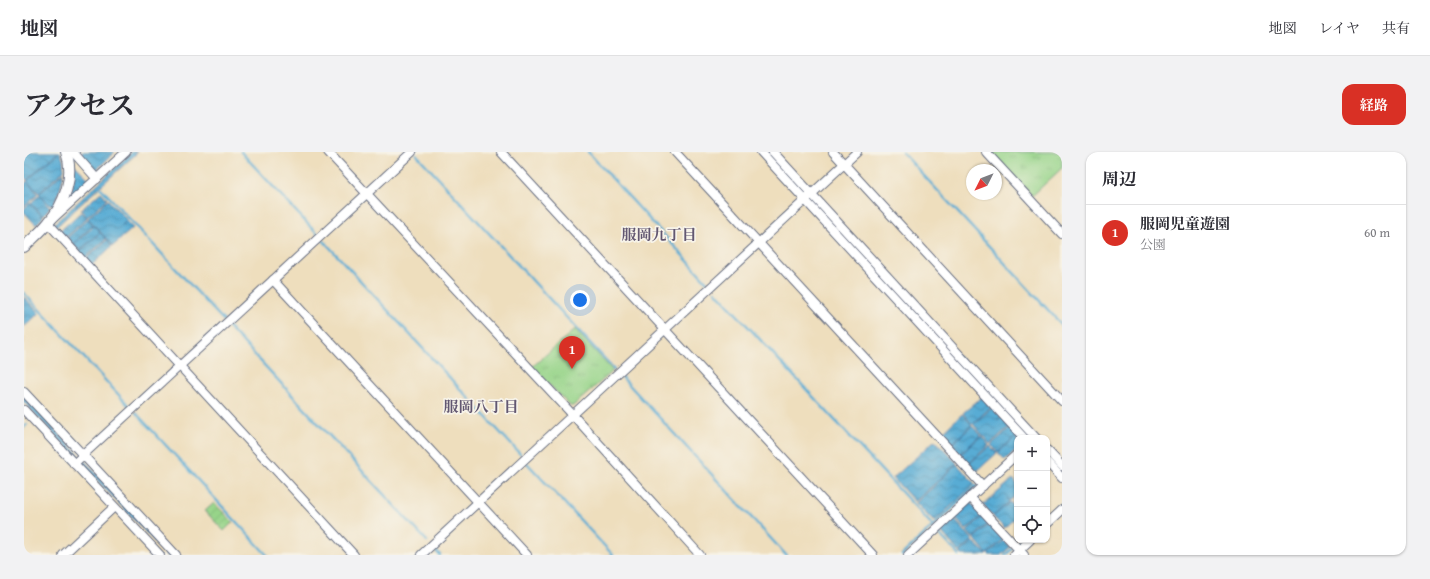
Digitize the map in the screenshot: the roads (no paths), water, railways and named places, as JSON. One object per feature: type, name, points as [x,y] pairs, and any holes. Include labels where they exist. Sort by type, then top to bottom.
[{"type":"street","points":[[48,223],[60,207],[68,181],[70,169],[66,152]]},
{"type":"street","points":[[73,152],[97,179]]},
{"type":"street","points":[[24,247],[48,223],[126,152]]},
{"type":"street","points":[[328,152],[572,414],[700,555]]},
{"type":"street","points":[[74,464],[412,152]]},
{"type":"street","points":[[501,152],[873,555]]},
{"type":"street","points":[[675,152],[983,486]]},
{"type":"street","points":[[761,152],[1021,435]]},
{"type":"street","points":[[774,152],[1033,435]]},
{"type":"street","points":[[833,152],[1062,401]]},
{"type":"street","points":[[421,555],[857,152]]},
{"type":"street","points":[[986,152],[1062,234]]},
{"type":"street","points":[[48,223],[354,555]]},
{"type":"street","points":[[273,280],[527,555]]},
{"type":"street","points":[[24,392],[176,555]]},
{"type":"street","points":[[24,410],[160,555]]},
{"type":"street","points":[[1050,453],[1062,466]]},
{"type":"street","points":[[908,555],[1014,457]]},
{"type":"street","points":[[1050,465],[1062,478]]},
{"type":"street","points":[[970,497],[1019,553],[1027,543]]},
{"type":"street","points":[[63,555],[114,507]]},
{"type":"street","points":[[1050,521],[1062,510]]},
{"type":"water","points":[[26,152],[58,152],[27,180],[24,177],[24,154]]},
{"type":"water","points":[[59,152],[63,160],[64,170],[39,193],[27,181]]},
{"type":"water","points":[[115,152],[96,170],[81,153]]},
{"type":"water","points":[[132,152],[138,152],[57,226],[54,224]]},
{"type":"water","points":[[765,152],[771,152],[1031,435],[1025,435]]},
{"type":"water","points":[[74,164],[90,180],[69,198],[74,180]]},
{"type":"water","points":[[64,172],[60,189],[54,204],[50,205],[39,194]]},
{"type":"water","points":[[27,181],[38,194],[24,207],[24,184]]},
{"type":"water","points":[[101,192],[107,199],[87,217],[81,210]]},
{"type":"water","points":[[39,195],[50,207],[43,216],[31,203]]},
{"type":"water","points":[[108,200],[127,220],[122,225],[127,221],[133,228],[113,246],[88,218]]},
{"type":"water","points":[[30,203],[43,217],[36,225],[24,212],[24,209]]},
{"type":"water","points":[[81,212],[87,218],[66,237],[60,231]]},
{"type":"water","points":[[88,219],[93,225],[73,244],[67,238]]},
{"type":"water","points":[[94,226],[100,232],[79,251],[73,245]]},
{"type":"water","points":[[100,233],[106,239],[85,258],[79,252]]},
{"type":"water","points":[[107,240],[112,246],[92,265],[86,259]]},
{"type":"water","points":[[24,297],[39,313],[24,327]]},
{"type":"water","points":[[24,396],[173,555],[167,555],[24,402]]},
{"type":"water","points":[[983,396],[992,406],[972,424],[963,413]]},
{"type":"water","points":[[993,407],[1001,416],[997,421],[1002,417],[1010,426],[990,444],[973,424]]},
{"type":"water","points":[[962,414],[972,425],[951,444],[941,434]]},
{"type":"water","points":[[972,426],[981,435],[960,454],[951,445]]},
{"type":"water","points":[[1011,427],[1018,434],[1014,435],[1014,438],[998,452],[991,445]]},
{"type":"water","points":[[981,436],[989,445],[968,464],[960,455]]},
{"type":"water","points":[[1014,438],[1014,452],[1005,460],[998,453]]},
{"type":"water","points":[[935,440],[957,463],[915,502],[893,478]]},
{"type":"water","points":[[990,446],[997,453],[976,472],[969,464]]},
{"type":"water","points":[[957,464],[975,484],[934,522],[916,503]]},
{"type":"water","points":[[1013,479],[1014,496],[1010,501],[1007,498],[1009,502],[993,516],[983,505]]},
{"type":"water","points":[[1010,502],[1014,507],[1014,519],[1004,528],[993,517]]},
{"type":"water","points":[[968,503],[971,503],[982,516],[966,530],[954,516]]},
{"type":"water","points":[[983,516],[989,523],[973,538],[967,531]]},
{"type":"water","points":[[953,518],[973,540],[959,552],[940,530]]},
{"type":"water","points":[[990,524],[1003,539],[987,554],[974,538]]},
{"type":"water","points":[[1004,540],[1010,547],[1001,555],[988,554]]},
{"type":"water","points":[[973,541],[987,555],[962,555],[960,553]]},
{"type":"waterway","points":[[241,152],[317,234]]},
{"type":"waterway","points":[[588,152],[707,282]]},
{"type":"waterway","points":[[902,152],[1062,325]]},
{"type":"waterway","points":[[416,154],[614,369]]},
{"type":"waterway","points":[[101,188],[224,321]]},
{"type":"waterway","points":[[322,239],[520,454]]},
{"type":"waterway","points":[[715,291],[933,526]]},
{"type":"waterway","points":[[24,293],[130,407]]},
{"type":"waterway","points":[[228,326],[427,541]]},
{"type":"waterway","points":[[621,376],[786,555]]},
{"type":"waterway","points":[[136,413],[267,555]]},
{"type":"waterway","points":[[24,427],[27,424]]},
{"type":"waterway","points":[[527,463],[613,555]]},
{"type":"waterway","points":[[902,555],[976,486]]},
{"type":"waterway","points":[[1050,514],[1062,504]]},
{"type":"waterway","points":[[938,533],[959,555]]},
{"type":"waterway","points":[[1005,555],[1012,549]]},
{"type":"waterway","points":[[435,550],[440,555]]},
{"type":"place","name":"服岡児童遊園","points":[[572,369]]},
{"type":"district","name":"服岡九丁目","points":[[659,235]]},
{"type":"district","name":"服岡八丁目","points":[[481,407]]}]
